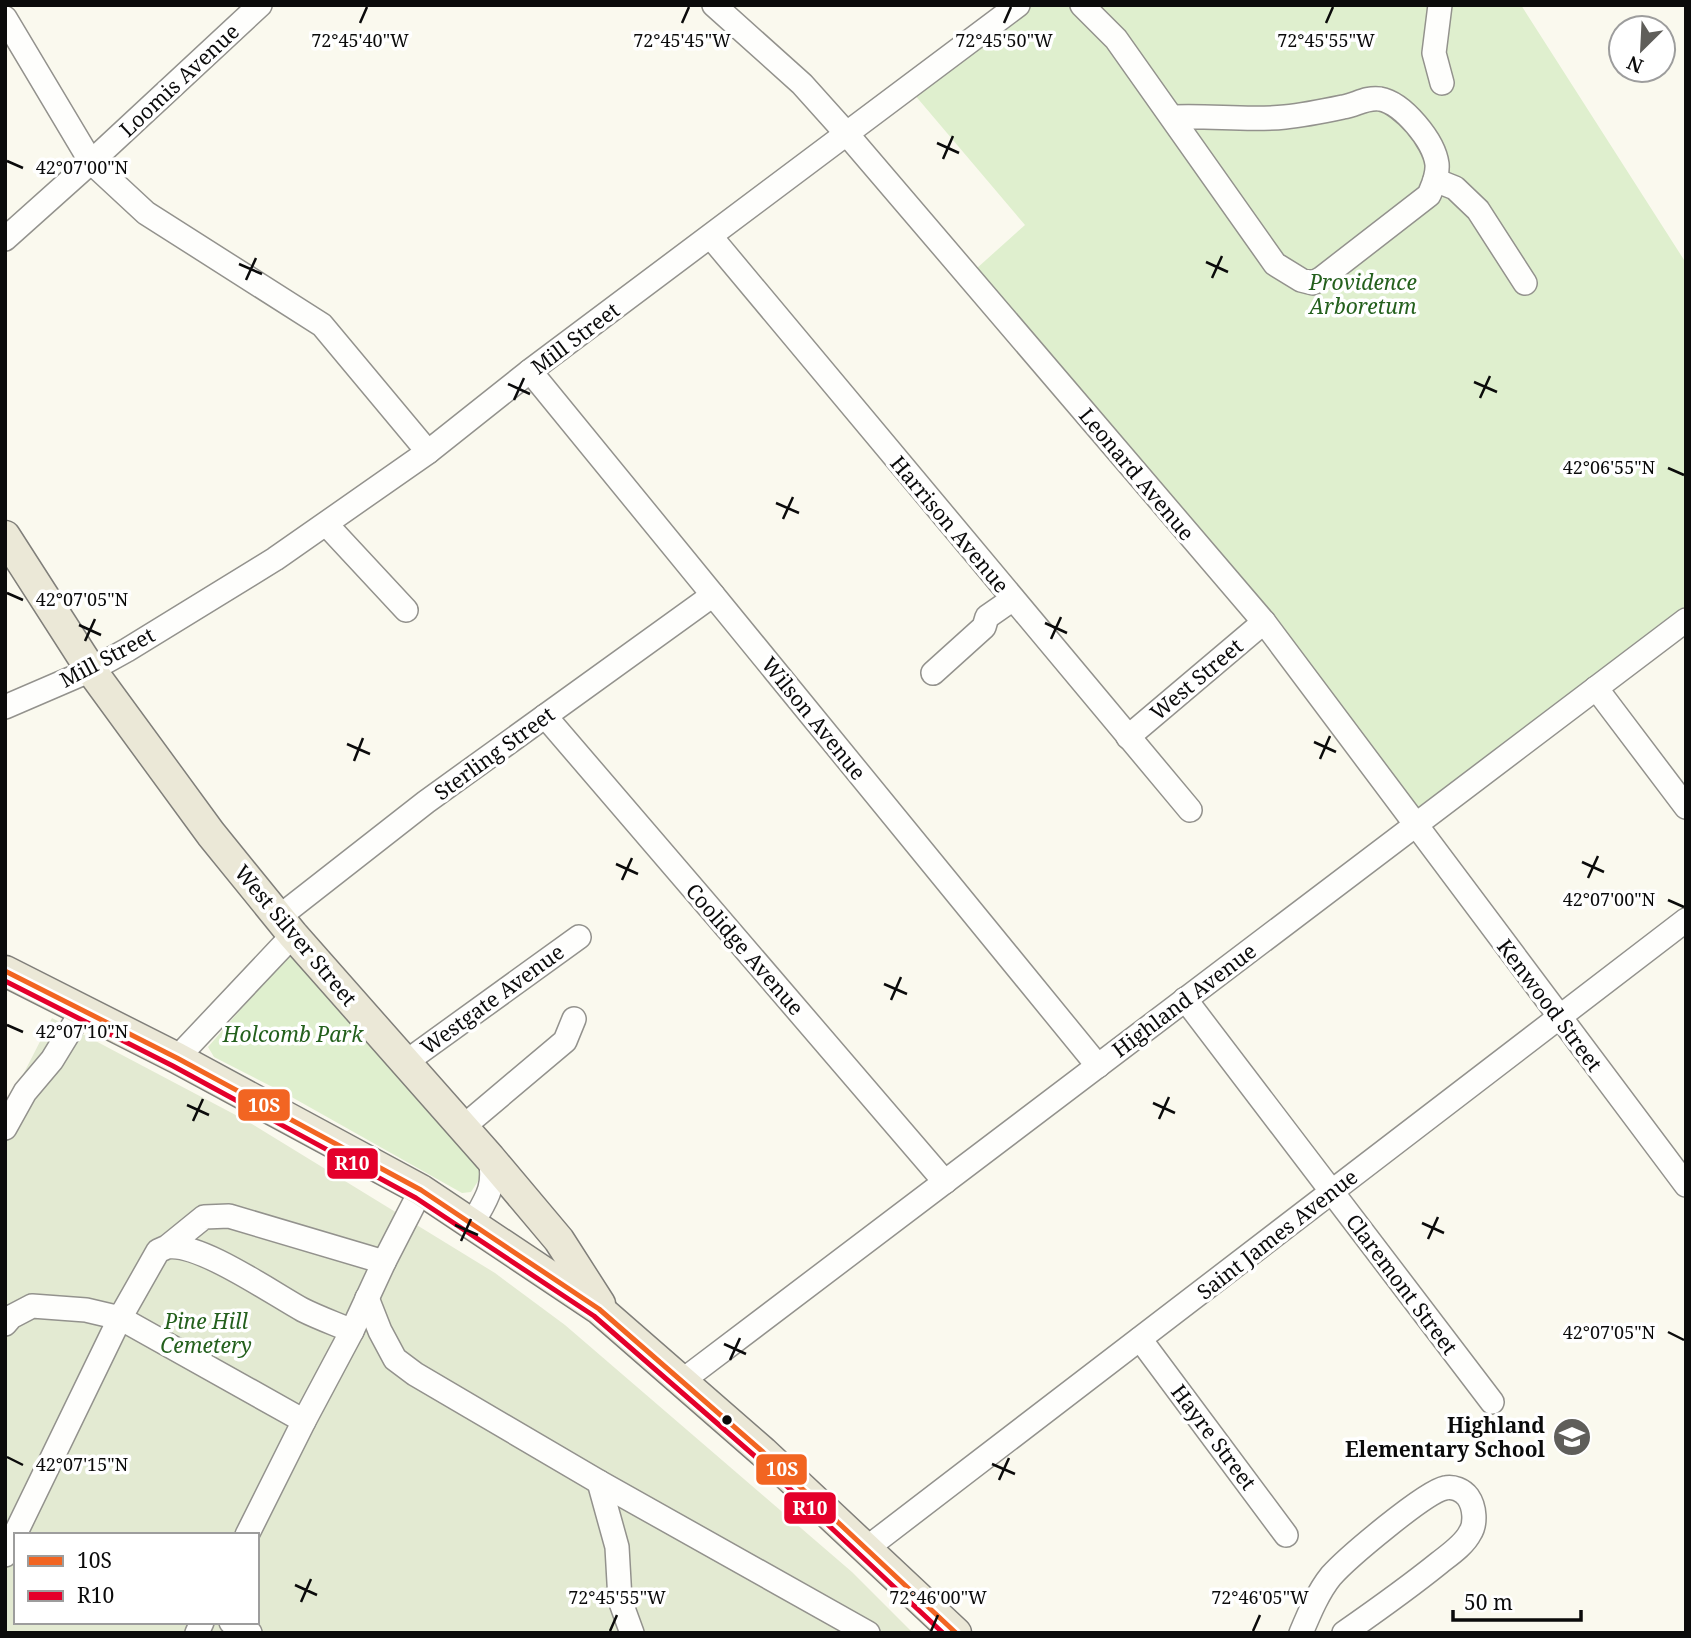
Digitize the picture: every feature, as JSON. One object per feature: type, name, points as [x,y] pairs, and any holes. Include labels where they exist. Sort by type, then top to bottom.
[{"type":"main road","name":"West Silver Street","points":[[5,536],[91,670],[211,834],[286,926],[559,1240],[608,1316]]},
{"type":"main road","points":[[5,971],[177,1058],[421,1190],[608,1316],[867,1548],[956,1633]]},
{"type":"street","name":"Loomis Avenue","points":[[5,239],[260,5]]},
{"type":"street","name":"Leonard Avenue","points":[[714,5],[802,85],[846,133],[1264,622],[1415,825]]},
{"type":"street","name":"Mill Street","points":[[5,707],[91,670],[275,559],[326,524],[428,452],[530,371],[1018,5]]},
{"type":"street","points":[[1082,5],[1116,39],[1275,264],[1307,283],[1322,278],[1429,195],[1435,180],[1437,162],[1429,143],[1406,113],[1381,99],[1367,99],[1345,107],[1284,117],[1173,117]]},
{"type":"street","points":[[1440,5],[1434,53],[1442,83]]},
{"type":"street","points":[[5,18],[91,162],[146,213],[322,325],[428,452]]},
{"type":"street","points":[[1435,180],[1455,188],[1478,210],[1525,283]]},
{"type":"street","name":"Harrison Avenue","points":[[711,237],[1189,810]]},
{"type":"street","name":"Wilson Avenue","points":[[530,371],[1098,1066]]},
{"type":"street","points":[[326,524],[406,610]]},
{"type":"street","name":"Sterling Street","points":[[177,1058],[286,926],[426,802],[713,595]]},
{"type":"street","points":[[933,673],[984,627],[987,617],[1013,599]]},
{"type":"street","name":"Highland Avenue","points":[[682,1381],[1686,620]]},
{"type":"street","name":"West Street","points":[[1129,737],[1264,622]]},
{"type":"street","points":[[1596,688],[1686,807]]},
{"type":"street","name":"Coolidge Avenue","points":[[545,716],[945,1182]]},
{"type":"street","name":"Kenwood Street","points":[[1415,825],[1686,1185]]},
{"type":"street","name":"Saint James Avenue","points":[[867,1548],[1686,920]]},
{"type":"street","name":"Westgate Avenue","points":[[406,1062],[579,937]]},
{"type":"street","name":"Claremont Street","points":[[1185,999],[1492,1402]]},
{"type":"street","points":[[5,1128],[25,1092],[51,1060],[82,1011]]},
{"type":"street","points":[[463,1127],[565,1041],[574,1019]]},
{"type":"street","points":[[472,1224],[491,1190],[493,1175],[490,1158]]},
{"type":"street","points":[[248,1533],[421,1190]]},
{"type":"street","points":[[16,1533],[120,1318],[158,1251],[167,1247],[204,1217],[229,1216],[384,1262]]},
{"type":"street","points":[[167,1247],[183,1247],[206,1255],[306,1311],[352,1331]]},
{"type":"street","points":[[367,1298],[395,1359],[415,1374],[599,1482],[868,1633]]},
{"type":"street","points":[[5,1324],[11,1317],[32,1306],[86,1310],[120,1318],[304,1421]]},
{"type":"street","name":"Hayre Street","points":[[1140,1339],[1286,1535]]},
{"type":"street","points":[[599,1482],[617,1547],[620,1600],[632,1633]]},
{"type":"street","points":[[1301,1633],[1319,1594],[1330,1577],[1345,1562],[1436,1490],[1448,1487],[1460,1490],[1468,1497],[1473,1510],[1474,1520],[1470,1534],[1397,1597],[1344,1633]]},
{"type":"street","points":[[5,1555],[14,1536]]},
{"type":"street","points":[[234,1624],[250,1633]]},
{"type":"green space","name":"Providence Arboretum","points":[[1018,5],[1521,5],[1686,263],[1686,620],[1415,825],[967,277],[1025,225],[908,87]]},
{"type":"green space","name":"Holcomb Park","points":[[288,955],[296,955],[473,1158],[482,1175],[471,1192],[462,1193],[288,1095],[214,1057],[208,1047]]},
{"type":"green space","name":"Pine Hill Cemetery","points":[[52,1018],[247,1121],[495,1273],[565,1325],[852,1572],[913,1633],[5,1633],[5,1110]]},
{"type":"transit line","name":"10S","points":[[5,971],[177,1058],[421,1190],[599,1309],[763,1452],[956,1633]]},
{"type":"transit line","name":"R10","points":[[5,981],[173,1066],[416,1198],[594,1316],[757,1458],[943,1633]]},
{"type":"place","name":"Highland Elementary School","points":[[1572,1437]]}]
